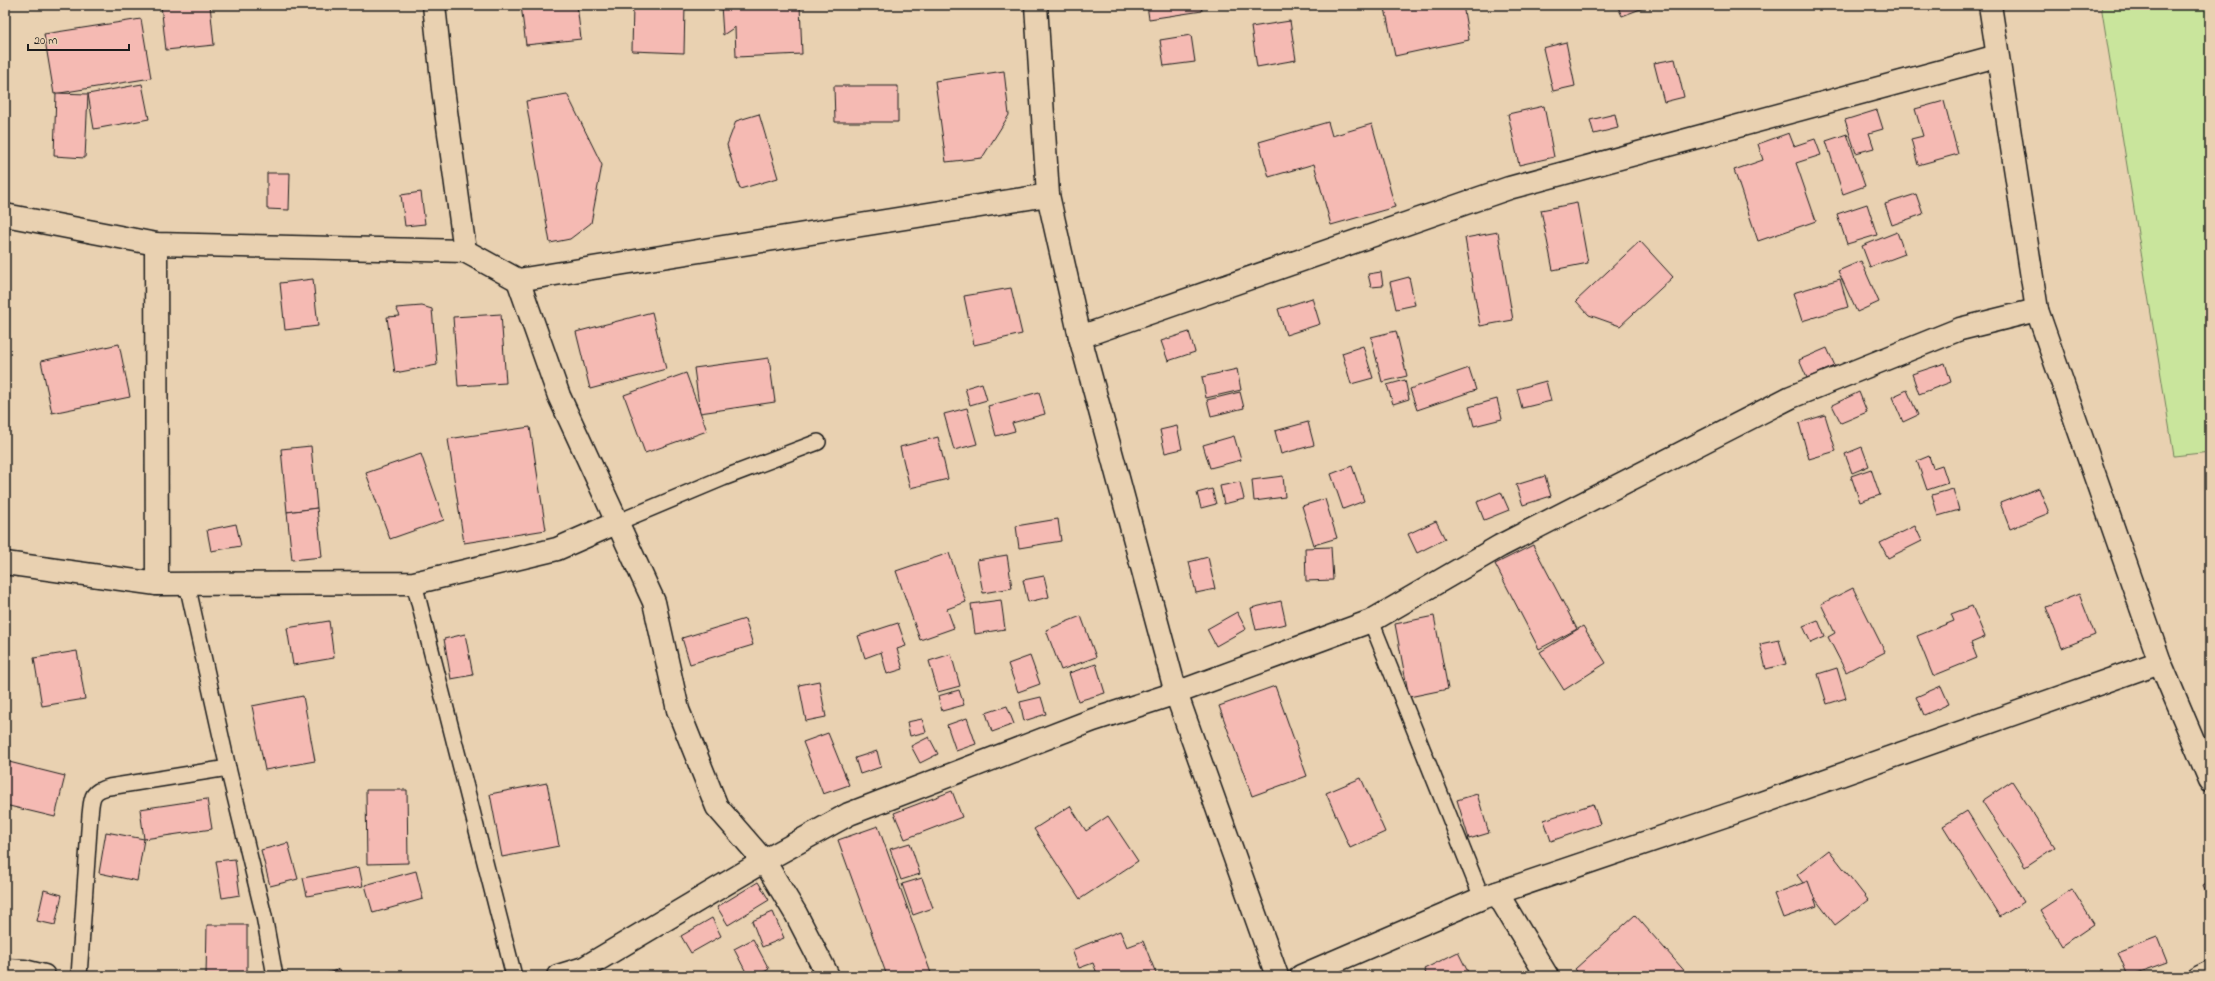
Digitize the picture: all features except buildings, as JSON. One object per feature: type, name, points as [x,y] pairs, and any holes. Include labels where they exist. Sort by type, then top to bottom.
[{"type":"street","points":[[434,5],[443,89],[465,250]]},
{"type":"street","points":[[1036,5],[1048,195],[1080,337],[1176,693],[1277,976]]},
{"type":"street","points":[[1990,5],[2037,310],[2160,662],[2210,780]]},
{"type":"street","points":[[1080,337],[1509,188],[1997,56]]},
{"type":"street","points":[[5,215],[156,244],[465,250],[518,280],[1048,195]]},
{"type":"street","points":[[156,244],[157,584]]},
{"type":"street","points":[[518,280],[559,396],[654,602],[678,710],[717,807],[764,861],[796,914],[828,976]]},
{"type":"street","points":[[558,976],[585,972],[764,861],[849,814],[1072,728],[1176,693],[1371,621],[1500,546],[1791,397],[1960,329],[2037,310]]},
{"type":"street","points":[[5,563],[157,584],[414,583],[557,549],[616,522]]},
{"type":"street","points":[[1301,976],[1489,896],[1730,814],[2160,662]]},
{"type":"street","points":[[1489,896],[1547,976]]},
{"type":"street","points":[[5,970],[24,971],[44,976]]},
{"type":"lane","points":[[616,522],[723,478],[818,442]]},
{"type":"lane","points":[[414,583],[514,976]]},
{"type":"lane","points":[[187,584],[228,768],[264,916],[275,976]]},
{"type":"lane","points":[[1371,621],[1489,896]]},
{"type":"lane","points":[[79,976],[90,815],[93,796],[96,791],[109,787],[228,768]]},
{"type":"lane","points":[[2194,976],[2210,968]]},
{"type":"green space","points":[[2101,5],[2210,5],[2210,452],[2174,456]]}]
